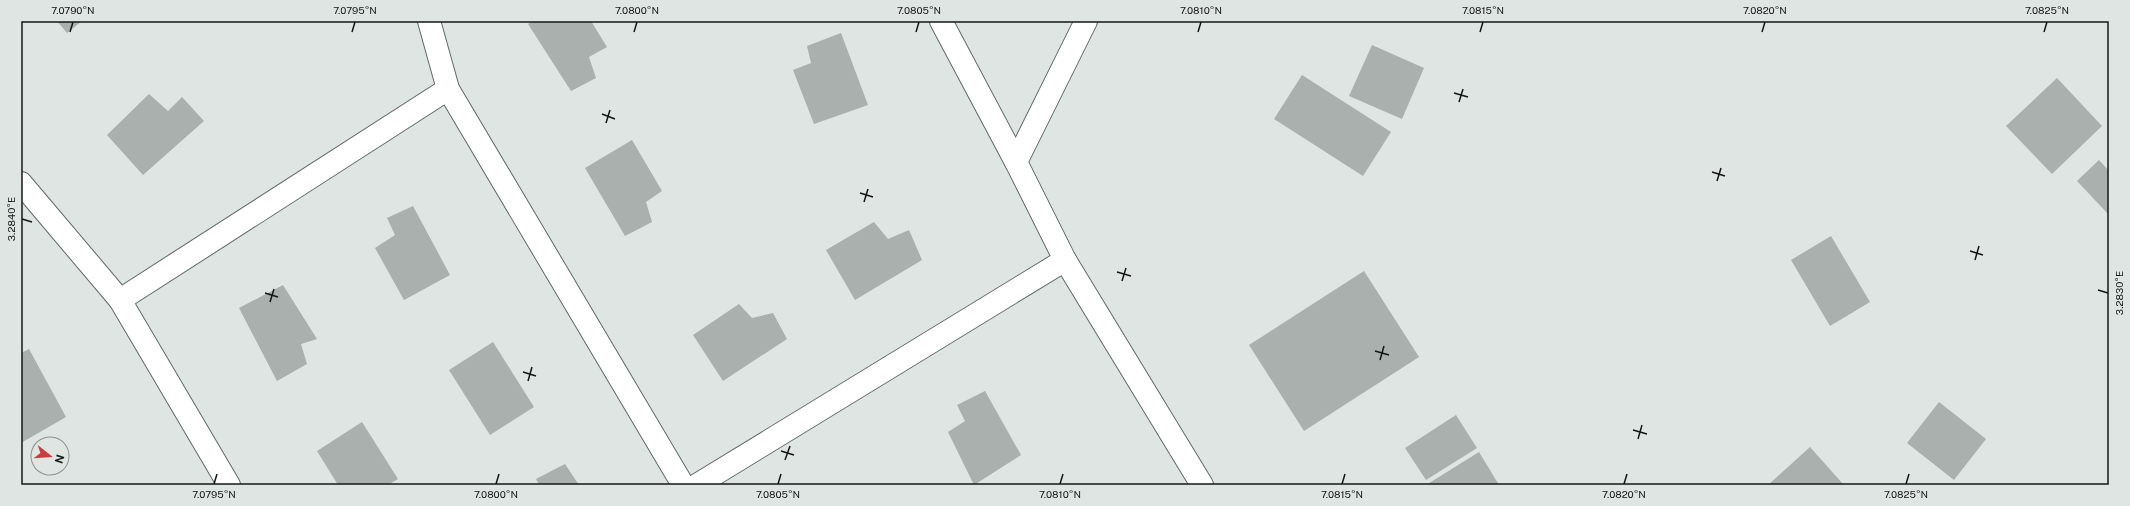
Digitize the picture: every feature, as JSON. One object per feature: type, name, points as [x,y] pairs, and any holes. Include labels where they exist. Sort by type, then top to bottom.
[{"type":"street","points":[[429,21],[448,89],[683,485]]},
{"type":"street","points":[[941,21],[1016,162],[1065,260],[1202,485]]},
{"type":"street","points":[[1016,162],[1086,21]]},
{"type":"street","points":[[120,300],[448,89]]},
{"type":"street","points":[[21,183],[120,300],[229,485]]},
{"type":"street","points":[[697,485],[1065,260]]},
{"type":"building","points":[[57,21],[82,21],[67,33]]},
{"type":"building","points":[[532,21],[591,21],[607,47],[589,57],[596,78],[571,91],[528,24]]},
{"type":"building","points":[[841,33],[868,105],[814,124],[793,70],[811,63],[807,46]]},
{"type":"building","points":[[1372,45],[1424,68],[1402,119],[1349,96]]},
{"type":"building","points":[[1302,75],[1391,132],[1363,176],[1274,119]]},
{"type":"building","points":[[2057,78],[2102,126],[2052,174],[2006,126]]},
{"type":"building","points":[[149,94],[168,111],[182,97],[204,121],[143,175],[107,135]]},
{"type":"building","points":[[632,140],[662,191],[646,202],[652,222],[625,236],[585,168]]},
{"type":"building","points":[[2099,160],[2109,171],[2109,215],[2077,181]]},
{"type":"building","points":[[413,206],[450,275],[404,300],[375,248],[395,235],[387,218]]},
{"type":"building","points":[[874,222],[888,239],[909,230],[922,260],[855,300],[826,250]]},
{"type":"building","points":[[1831,236],[1870,302],[1830,326],[1791,260]]},
{"type":"building","points":[[1364,271],[1419,357],[1304,431],[1249,345]]},
{"type":"building","points":[[283,285],[317,339],[301,344],[307,364],[277,381],[239,308]]},
{"type":"building","points":[[739,304],[752,318],[773,313],[787,339],[723,381],[693,335]]},
{"type":"building","points":[[493,342],[534,407],[490,435],[449,370]]},
{"type":"building","points":[[29,349],[66,417],[33,436],[30,436],[30,438],[21,443],[21,353]]},
{"type":"building","points":[[985,391],[1021,455],[974,485],[948,432],[965,421],[957,405]]},
{"type":"building","points":[[1939,402],[1986,439],[1954,480],[1907,443]]},
{"type":"building","points":[[1456,415],[1477,448],[1426,480],[1405,448]]},
{"type":"building","points":[[362,422],[398,479],[388,485],[338,485],[317,451]]},
{"type":"building","points":[[1810,447],[1843,484],[1768,485]]},
{"type":"building","points":[[1479,452],[1499,485],[1426,485]]},
{"type":"building","points":[[565,464],[579,485],[539,485],[536,479]]}]
